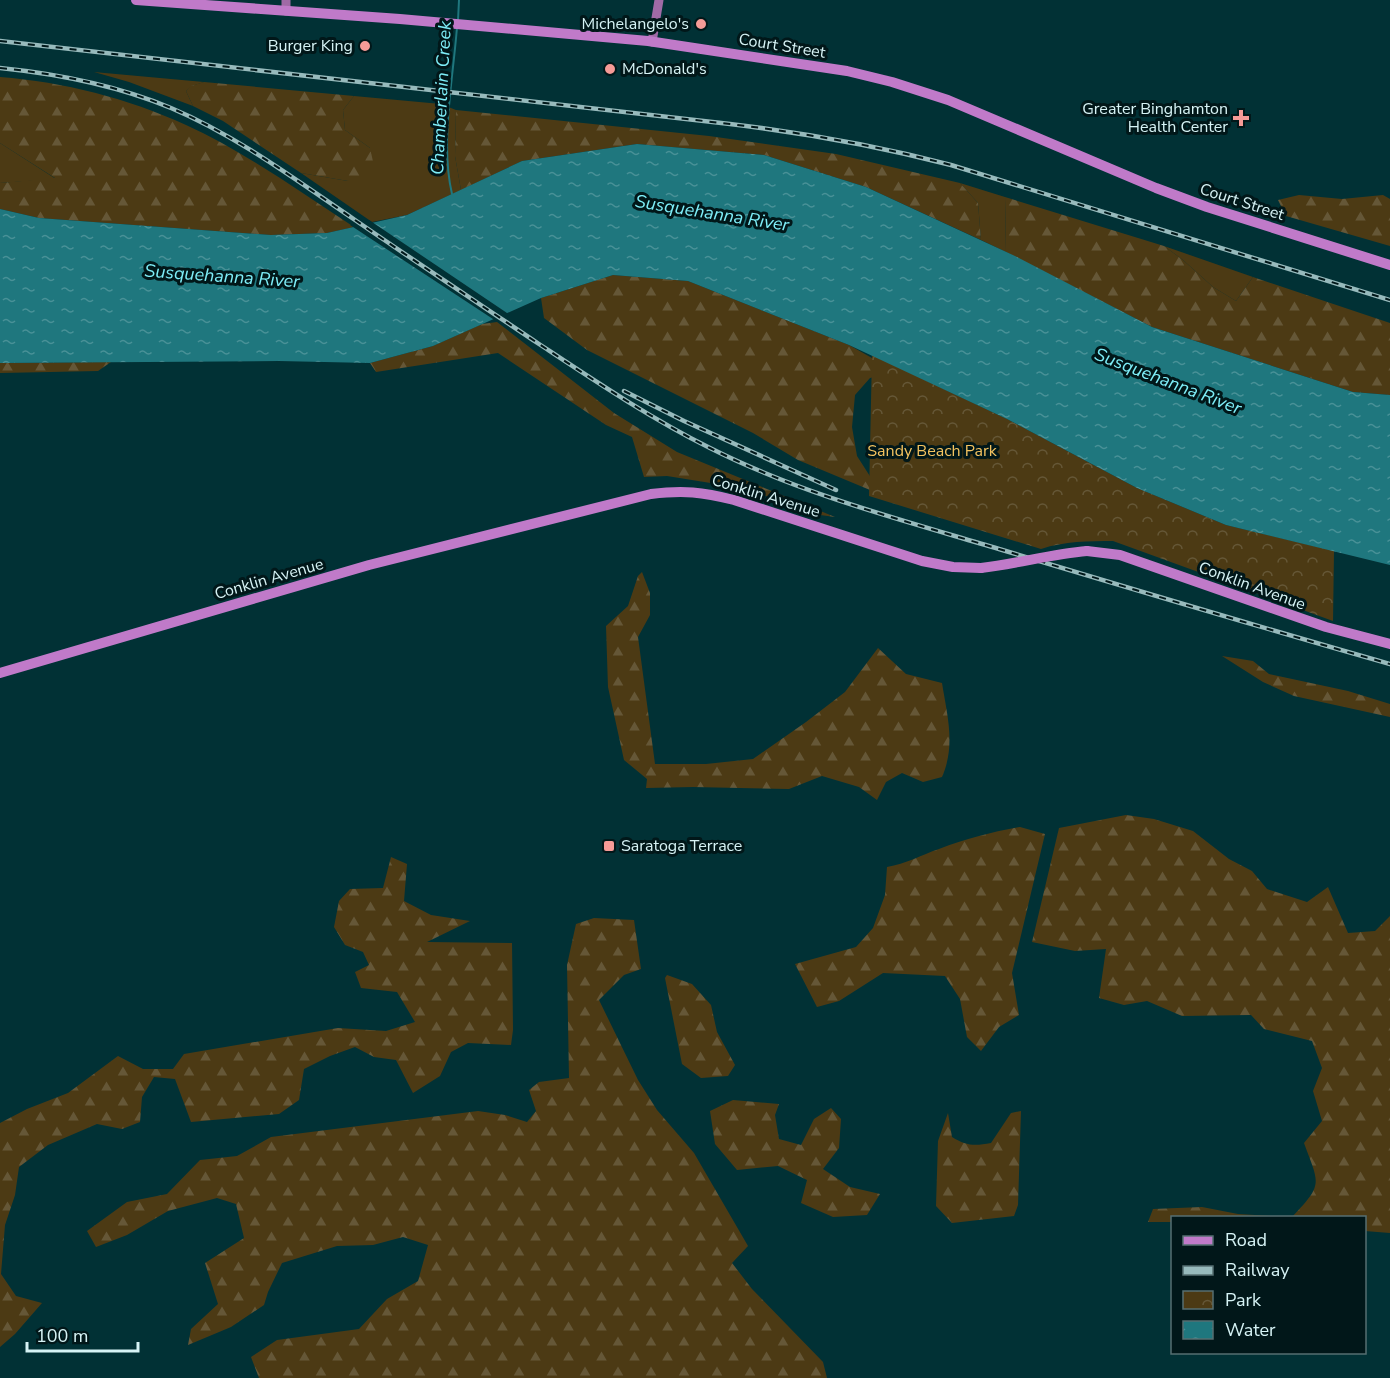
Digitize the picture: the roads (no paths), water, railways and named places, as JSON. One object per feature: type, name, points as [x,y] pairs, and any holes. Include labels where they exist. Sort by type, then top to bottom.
[{"type":"main road","name":"Court Street","points":[[136,0],[286,5],[652,42],[831,68],[912,88],[948,100],[1184,198],[1245,220],[1390,265]]},
{"type":"main road","name":"Conklin Avenue","points":[[0,673],[369,565],[651,494],[677,491],[706,493],[734,500],[922,561],[953,567],[981,568],[1059,553],[1087,551],[1120,555],[1317,625],[1386,643]]},
{"type":"street","points":[[652,42],[659,0]]},
{"type":"water","name":"Susquehanna River","points":[[637,144],[764,155],[866,187],[1015,256],[1152,327],[1353,392],[1390,395],[1390,565],[1226,525],[1137,488],[1007,419],[849,345],[688,281],[613,275],[541,298],[433,346],[370,363],[279,361],[0,363],[0,209],[39,218],[271,235],[327,233],[407,215],[522,161]]},
{"type":"waterway","name":"Chamberlain Creek","points":[[458,21],[459,0]]},
{"type":"waterway","name":"Chamberlain Creek","points":[[452,194],[447,133],[457,27]]},
{"type":"railway","points":[[0,41],[730,124],[841,141],[951,165],[1390,300]]},
{"type":"railway","points":[[0,68],[66,77],[108,87],[150,100],[195,119],[243,145],[288,174],[623,399],[710,448],[745,464],[816,493],[889,516],[1390,664]]},
{"type":"railway","points":[[624,391],[836,490]]},
{"type":"place","name":"Michelangelo's","points":[[701,24]]},
{"type":"place","name":"Burger King","points":[[365,46]]},
{"type":"place","name":"McDonald's","points":[[610,69]]},
{"type":"place","name":"Greater Binghamton Health Center","points":[[1241,118]]},
{"type":"place","name":"Saratoga Terrace","points":[[609,846]]},
{"type":"park label","name":"Sandy Beach Park","points":[[932,451]]}]
